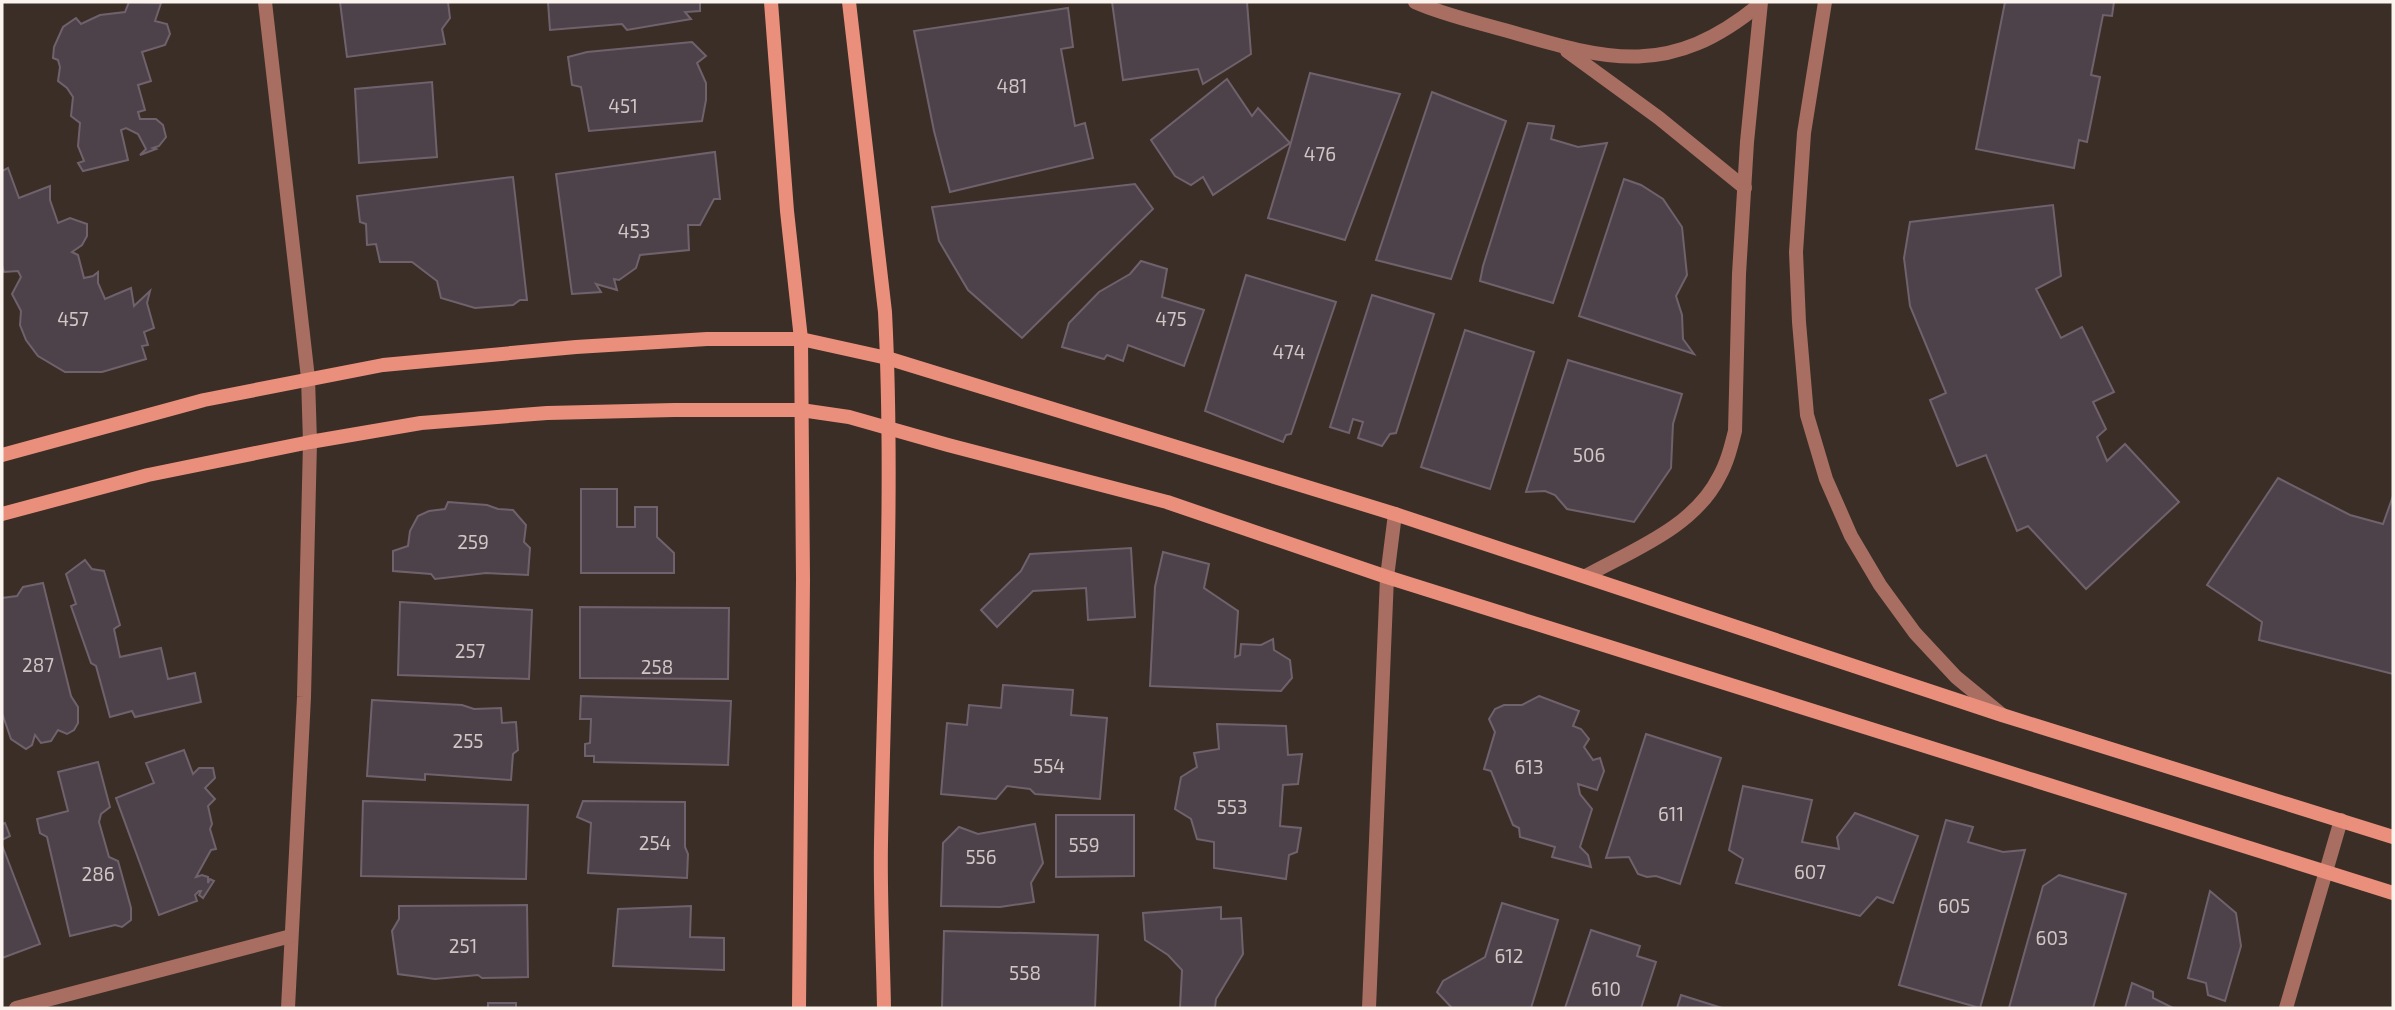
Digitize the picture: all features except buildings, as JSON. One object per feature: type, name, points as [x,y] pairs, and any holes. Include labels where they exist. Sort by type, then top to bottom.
[{"type":"street","points":[[265,2],[308,378],[310,442],[304,697],[288,1008]]},
{"type":"street","points":[[771,2],[787,211],[801,339],[803,579],[799,1008]]},
{"type":"street","points":[[849,2],[885,312],[887,358],[887,582],[881,847],[884,1008]]},
{"type":"street","points":[[1415,2],[1561,46],[1602,55],[1635,57],[1667,53],[1700,44],[1721,33],[1761,3]]},
{"type":"street","points":[[1825,2],[1804,133],[1796,252],[1807,415],[1826,479],[1851,536],[1880,585],[1915,633],[1948,668],[2002,715]]},
{"type":"street","points":[[1586,576],[1687,517],[1719,478],[1729,455],[1735,431],[1739,274],[1747,142],[1761,3]]},
{"type":"street","points":[[1561,46],[1659,118],[1745,188]]},
{"type":"street","points":[[2,455],[204,400],[383,365],[576,347],[707,339],[801,339],[887,358],[1395,514],[2002,715],[2393,837]]},
{"type":"street","points":[[2,514],[148,475],[310,442],[421,424],[547,413],[674,410],[802,410],[849,417],[1167,502],[1387,577],[2393,893]]},
{"type":"street","points":[[1370,1008],[1387,577],[1395,514]]},
{"type":"street","points":[[2286,1008],[2341,820]]},
{"type":"street","points":[[16,1008],[291,936]]}]
